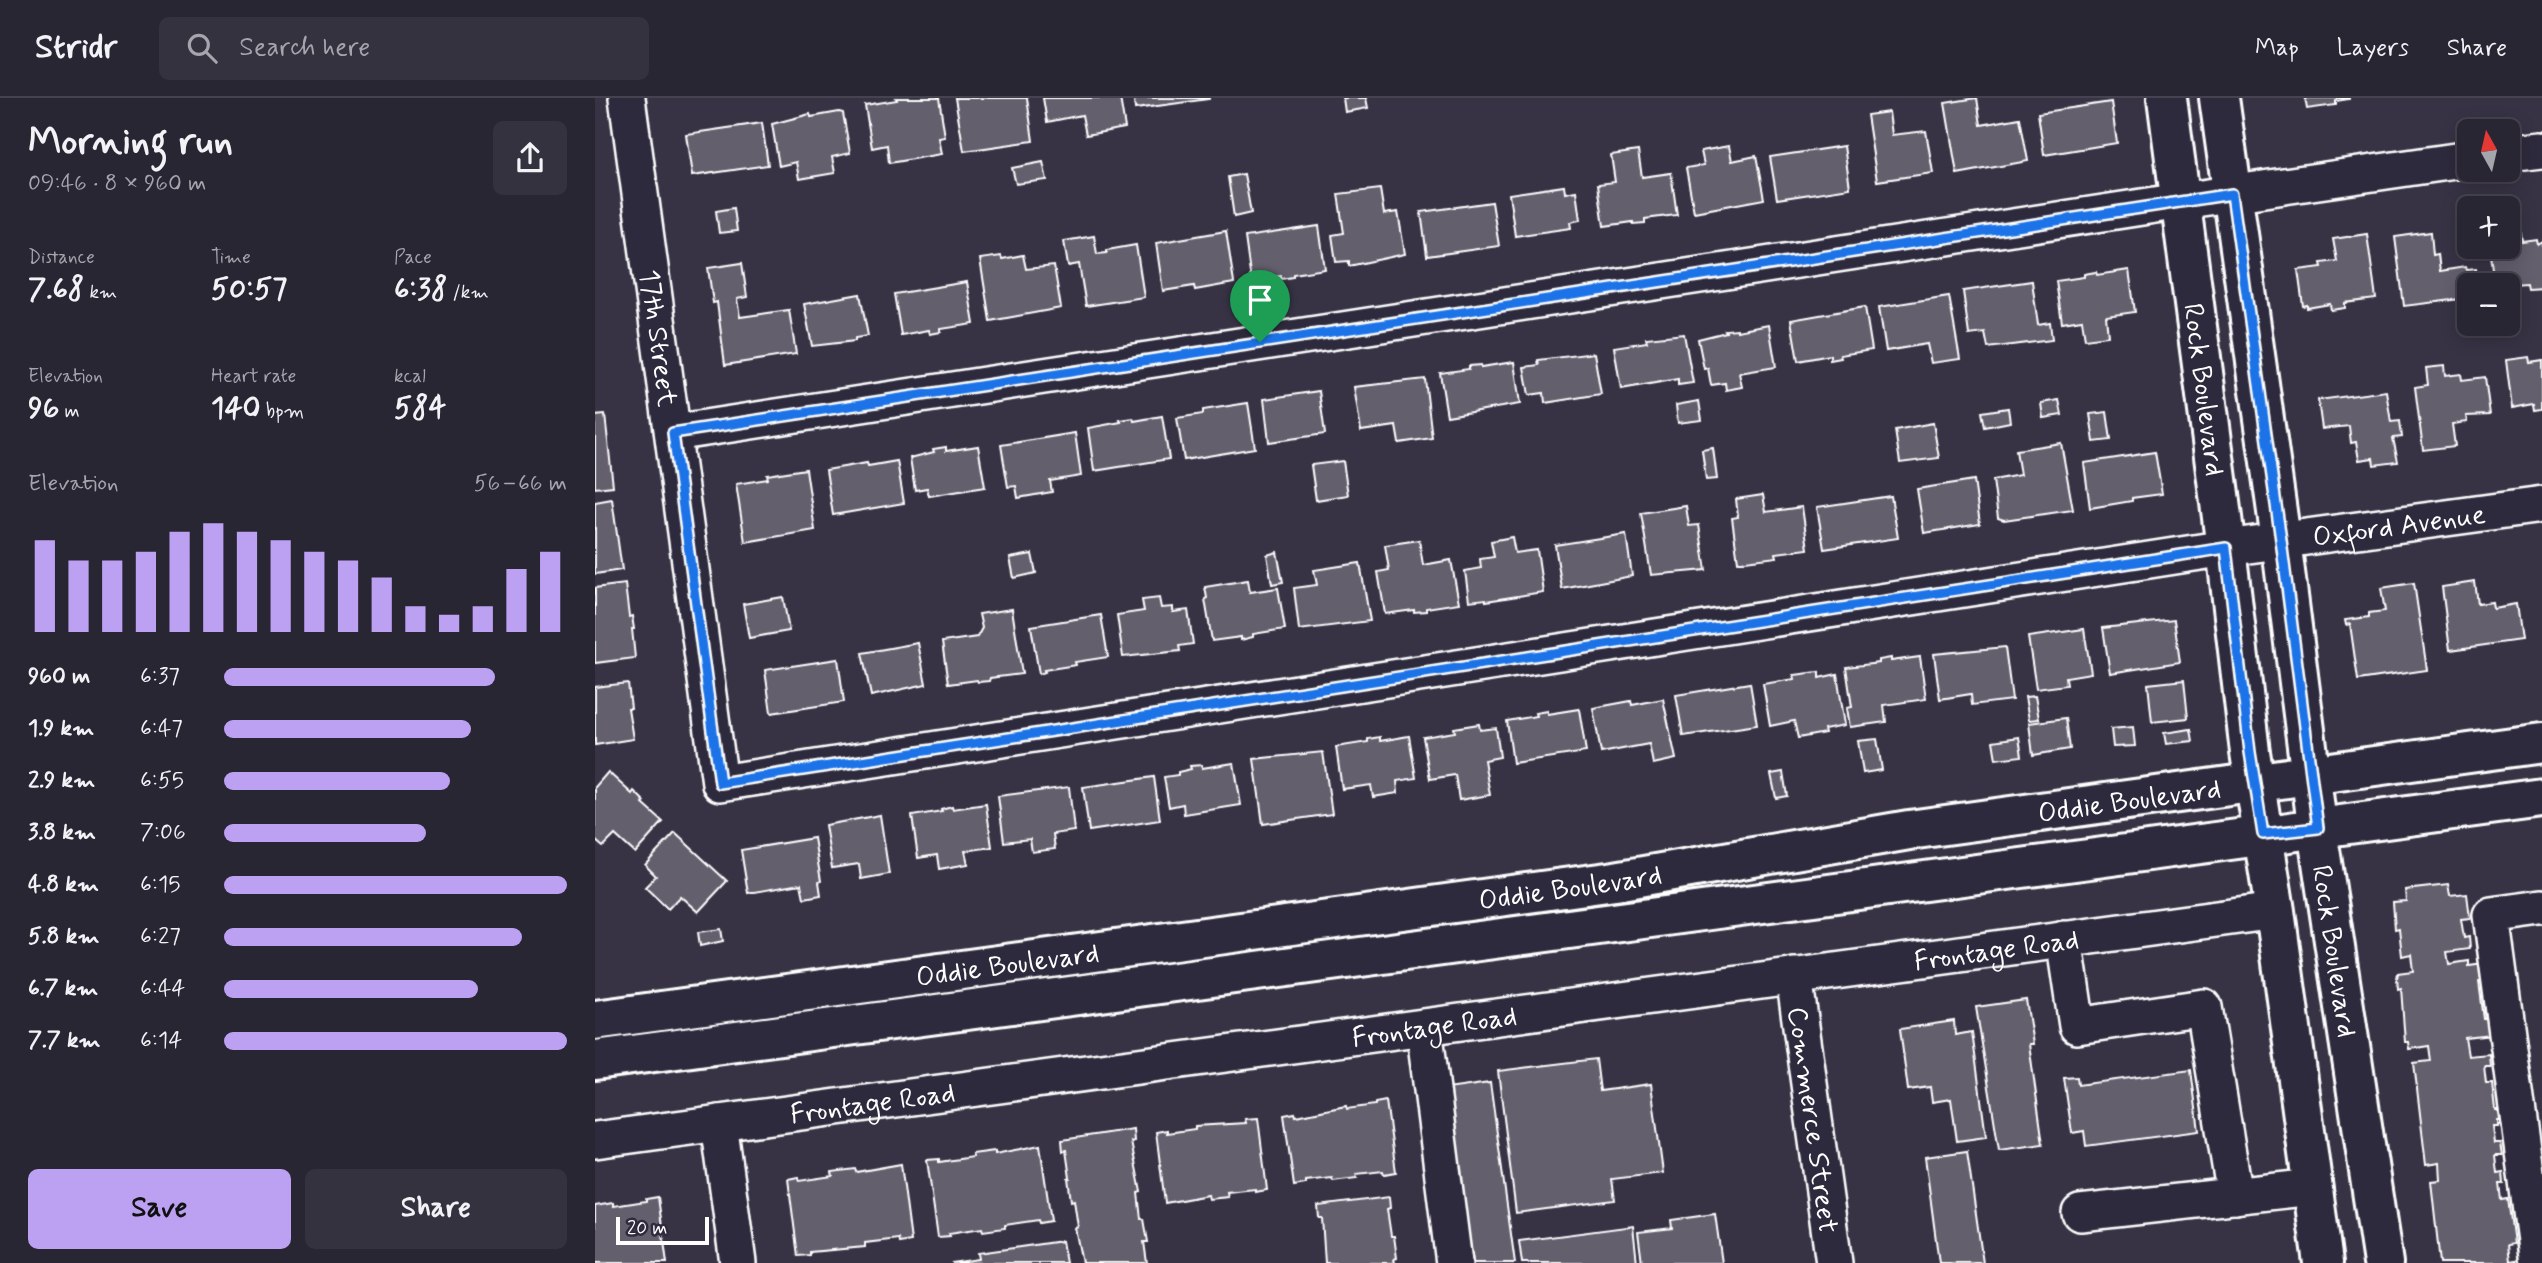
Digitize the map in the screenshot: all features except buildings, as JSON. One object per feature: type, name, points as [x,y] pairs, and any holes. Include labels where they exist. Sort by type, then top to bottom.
[{"type":"main road","name":"Rock Boulevard","points":[[2167,98],[2254,783],[2275,911],[2323,1263]]},
{"type":"main road","name":"Rock Boulevard","points":[[2219,98],[2281,540],[2310,775],[2383,1263]]},
{"type":"main road","name":"Oddie Boulevard","points":[[595,1020],[1589,885],[1909,830],[2542,743]]},
{"type":"main road","name":"Oddie Boulevard","points":[[595,1060],[2542,798]]},
{"type":"street","name":"17th Street","points":[[628,98],[720,783]]},
{"type":"street","points":[[2520,152],[2542,149]]},
{"type":"street","points":[[673,433],[2457,161]]},
{"type":"street","name":"Oxford Avenue","points":[[720,783],[2226,548],[2542,505]]},
{"type":"street","points":[[2537,1263],[2491,915],[2542,908]]},
{"type":"street","name":"Frontage Road","points":[[595,1140],[2275,911]]},
{"type":"street","points":[[2064,939],[2077,1026],[2204,1007],[2235,1196]]},
{"type":"street","name":"Commerce Street","points":[[1794,976],[1834,1263]]},
{"type":"street","points":[[1424,1027],[1454,1263]]},
{"type":"street","points":[[719,1123],[738,1263]]},
{"type":"street","points":[[2080,1213],[2313,1187]]},
{"type":"route","points":[[2232,194],[2318,828],[2263,834],[2254,783],[2226,548],[720,783],[673,433],[1260,342],[2232,194]]}]
